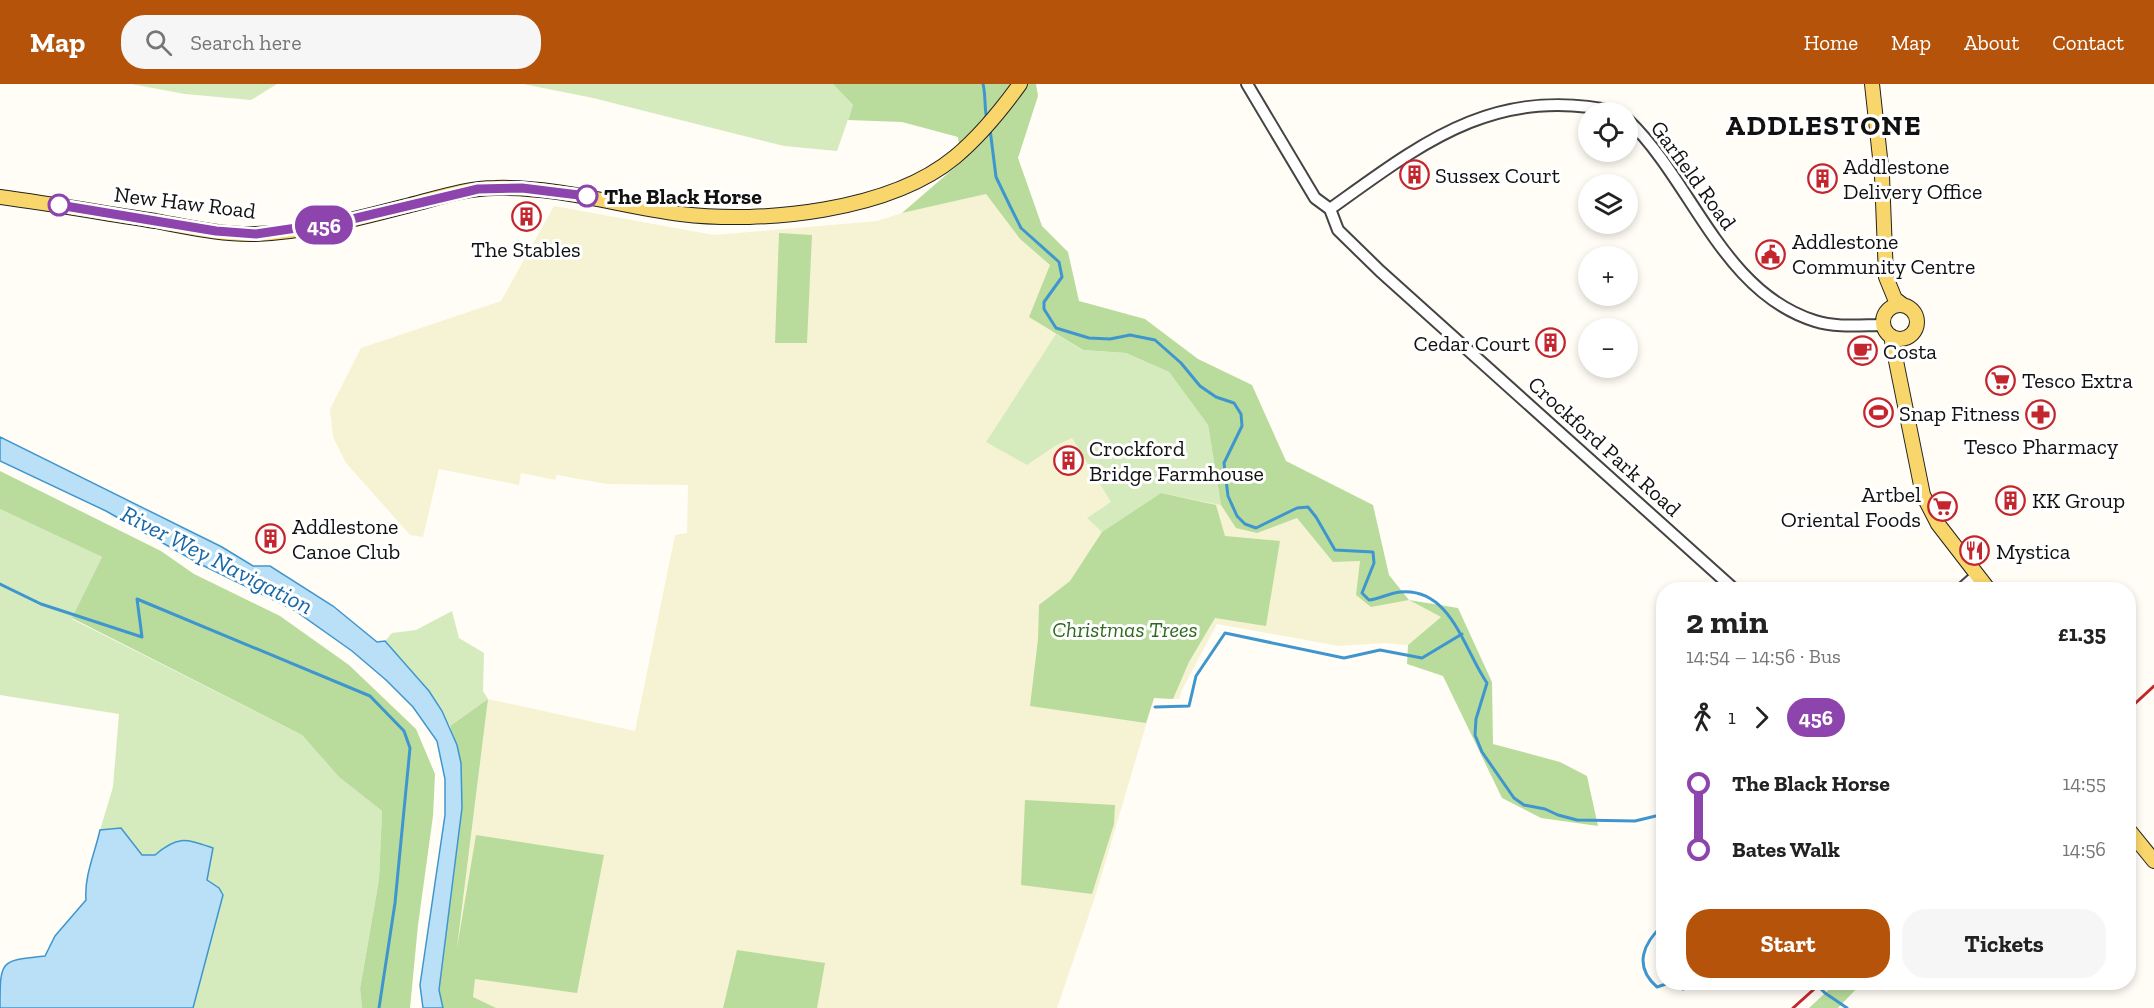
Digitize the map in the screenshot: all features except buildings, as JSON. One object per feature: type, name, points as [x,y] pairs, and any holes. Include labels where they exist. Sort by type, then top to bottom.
[{"type":"main road","name":"New Haw Road","points":[[0,197],[236,233],[256,234],[314,226],[464,191],[493,188],[563,192],[682,214],[733,217],[778,216],[812,212],[861,201],[898,188],[946,164],[966,147],[1020,84]]},
{"type":"main road","points":[[1872,84],[1882,176],[1886,277],[1896,307]]},
{"type":"main road","points":[[1896,307],[1884,317],[1893,333],[1923,495],[1938,524],[1983,582]]},
{"type":"main road","points":[[1893,333],[1914,331],[1917,321],[1913,311],[1896,307]]},
{"type":"main road","points":[[2136,839],[2154,861]]},
{"type":"street","name":"Crockford Park Road","points":[[1247,84],[1315,198],[1330,209],[1338,230],[1380,271],[1726,582]]},
{"type":"street","name":"Garfield Road","points":[[1583,96],[1601,102]]},
{"type":"street","points":[[1330,209],[1431,127]]},
{"type":"street","name":"Garfield Road","points":[[1638,129],[1732,259],[1767,296],[1816,321],[1893,333]]},
{"type":"street","points":[[1969,582],[1977,575]]},
{"type":"green space","points":[[131,84],[277,84],[251,100],[185,94]]},
{"type":"green space","points":[[523,84],[833,84],[853,105],[837,151],[784,146],[593,98]]},
{"type":"green space","points":[[833,84],[1036,84],[1038,96],[1018,158],[1042,226],[1068,252],[1079,301],[1145,319],[1198,359],[1252,385],[1286,461],[1373,505],[1389,575],[1409,600],[1371,607],[1356,595],[1360,561],[1333,562],[1297,518],[1257,533],[1236,528],[1221,505],[1208,425],[1169,372],[1126,353],[1083,350],[1029,317],[1050,265],[1020,239],[986,194],[902,213],[961,162],[958,137],[902,122],[848,120],[853,105]]},
{"type":"green space","points":[[986,194],[1020,239],[1050,265],[1082,350],[1257,533],[1297,518],[1314,536],[1360,561],[1409,600],[1441,617],[1408,645],[1384,643],[1339,646],[1217,624],[1179,699],[1154,698],[1095,897],[1057,1008],[450,1008],[488,699],[635,731],[675,535],[687,533],[688,485],[607,484],[557,475],[555,480],[521,473],[519,485],[439,469],[423,537],[410,535],[346,463],[333,437],[330,409],[361,348],[501,301],[554,206],[714,235],[877,221]]},
{"type":"green space","points":[[779,233],[812,235],[807,343],[775,343]]},
{"type":"green space","points":[[1056,334],[1082,350],[1126,353],[1169,372],[1208,425],[1221,505],[1161,493],[1102,532],[1087,518],[1111,502],[1072,438],[1055,446],[1027,465],[986,442]]},
{"type":"green space","points":[[0,471],[161,551],[194,574],[280,616],[349,665],[416,729],[435,774],[433,816],[418,925],[410,1008],[362,1008],[360,989],[379,879],[382,811],[339,777],[302,735],[72,618],[102,557],[0,509]]},
{"type":"green space","name":"Christmas Trees","points":[[1161,493],[1216,505],[1225,536],[1280,541],[1266,626],[1215,618],[1189,662],[1173,699],[1154,698],[1146,723],[1030,706],[1038,639],[1039,605],[1070,581],[1102,532]]},
{"type":"green space","points":[[0,509],[102,557],[72,619],[302,735],[339,777],[382,811],[379,879],[360,989],[362,1008],[193,1008],[219,888],[155,855],[142,855],[121,828],[100,830],[113,787],[119,714],[0,695]]},
{"type":"green space","points":[[1409,600],[1458,608],[1492,682],[1493,744],[1560,762],[1587,776],[1598,826],[1541,818],[1502,798],[1443,676],[1407,664],[1408,645],[1441,617]]},
{"type":"green space","points":[[452,611],[459,638],[484,653],[483,691],[488,699],[450,726],[422,682],[385,641],[392,633],[416,630]]},
{"type":"green space","points":[[488,699],[457,948],[476,835],[604,855],[577,993],[475,979],[473,997],[496,1008],[443,1008],[439,990],[462,808],[461,763],[450,726]]},
{"type":"green space","points":[[1025,800],[1115,805],[1114,824],[1092,894],[1021,885]]},
{"type":"green space","points":[[737,950],[825,963],[817,1008],[723,1008]]},
{"type":"green space","points":[[1828,990],[1855,990],[1838,1008],[1809,1008]]},
{"type":"water","name":"River Wey Navigation","points":[[0,437],[222,547],[253,566],[270,566],[333,606],[377,642],[385,641],[429,691],[442,711],[457,745],[461,763],[462,808],[439,990],[443,1008],[423,1008],[420,985],[445,815],[445,779],[437,741],[413,707],[352,651],[294,610],[200,564],[106,511],[0,461]]},
{"type":"water","points":[[121,828],[142,855],[155,855],[170,844],[182,841],[196,842],[213,848],[207,880],[219,888],[223,895],[193,1008],[0,1008],[2,971],[11,962],[19,959],[45,956],[55,936],[86,900],[88,873],[100,830]]},
{"type":"waterway","points":[[983,84],[987,120]]},
{"type":"waterway","points":[[990,129],[996,177],[1021,228],[1059,262],[1062,277],[1044,302],[1044,309],[1056,328],[1089,338],[1110,339],[1130,335],[1155,340],[1181,363],[1200,386],[1216,397],[1234,403],[1241,414],[1242,426],[1224,463],[1228,496],[1237,516],[1245,524],[1256,528],[1297,508],[1308,507],[1335,550],[1373,552],[1374,563],[1362,593],[1369,600],[1400,592],[1417,593],[1432,599],[1444,610],[1463,638],[1487,683],[1476,719],[1475,735],[1482,752],[1514,798],[1524,805],[1545,809],[1577,820],[1635,821],[1656,816]]},
{"type":"waterway","points":[[0,584],[41,604],[142,637],[137,599],[370,696],[404,731],[410,748],[395,903],[379,1008]]},
{"type":"waterway","points":[[1155,707],[1189,706],[1196,676],[1225,633],[1344,658],[1380,650],[1422,658],[1462,634]]},
{"type":"waterway","points":[[1656,932],[1646,947],[1643,963],[1645,971],[1656,986]]},
{"type":"waterway","points":[[1822,990],[1847,1008]]},
{"type":"railway","points":[[2136,703],[2154,686]]},
{"type":"railway","points":[[1793,1008],[1813,990]]},
{"type":"bus line","name":"456","points":[[59,205],[216,231],[256,234],[344,221],[478,189],[522,188],[587,196]]},
{"type":"place","name":"Sussex Court","points":[[1414,175]]},
{"type":"place","name":"Addlestone Delivery Office","points":[[1822,179]]},
{"type":"place","name":"The Black Horse","points":[[587,196]]},
{"type":"place","name":"The Stables","points":[[526,217]]},
{"type":"place","name":"Addlestone Community Centre","points":[[1771,254]]},
{"type":"place","name":"Cedar Court","points":[[1551,343]]},
{"type":"place","name":"Costa","points":[[1862,351]]},
{"type":"place","name":"Tesco Extra","points":[[2001,380]]},
{"type":"place","name":"Snap Fitness","points":[[1878,413]]},
{"type":"place","name":"Tesco Pharmacy","points":[[2041,414]]},
{"type":"place","name":"Crockford Bridge Farmhouse","points":[[1068,461]]},
{"type":"place","name":"KK Group","points":[[2011,500]]},
{"type":"place","name":"Artbel Oriental Foods","points":[[1942,507]]},
{"type":"place","name":"Addlestone Canoe Club","points":[[271,539]]},
{"type":"place","name":"Mystica","points":[[1975,551]]},
{"type":"district","name":"ADDLESTONE","points":[[1824,125]]}]
